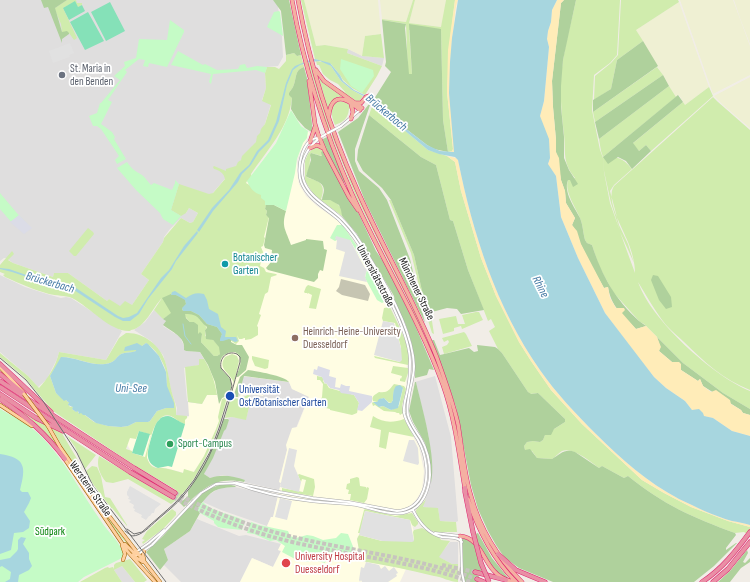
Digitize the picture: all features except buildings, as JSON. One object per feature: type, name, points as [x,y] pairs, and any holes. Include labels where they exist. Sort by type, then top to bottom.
[{"type":"highway","name":"Münchener Straße","points":[[292,0],[307,70],[326,128],[343,172],[417,323],[440,379],[456,434],[465,488],[473,514],[494,556],[510,576],[516,581],[522,582]]},
{"type":"highway","name":"Münchener Straße","points":[[298,0],[311,57],[328,116],[356,188],[401,278],[434,351],[453,403],[470,495],[475,509],[488,538],[516,581]]},
{"type":"highway","points":[[314,66],[319,76],[324,81],[356,103],[361,109]]},
{"type":"highway","points":[[307,70],[315,124],[314,134],[310,142]]},
{"type":"highway","points":[[356,103],[369,96]]},
{"type":"highway","points":[[328,116],[335,101],[345,100],[361,109]]},
{"type":"highway","points":[[351,103],[353,112],[351,119]]},
{"type":"highway","points":[[315,124],[325,151],[349,197],[367,223]]},
{"type":"highway","points":[[310,148],[314,145],[318,145],[325,151]]},
{"type":"highway","points":[[0,364],[58,420]]},
{"type":"highway","points":[[0,374],[16,385],[24,394]]},
{"type":"highway","points":[[0,381],[174,495],[130,472],[0,387]]},
{"type":"highway","points":[[0,394],[36,418],[83,442]]},
{"type":"highway","points":[[0,399],[18,411],[38,428],[65,459]]},
{"type":"highway","points":[[465,488],[473,532],[481,563],[489,582]]},
{"type":"highway","points":[[702,582],[728,560],[750,532]]},
{"type":"highway","points":[[458,537],[466,537],[472,541],[481,551],[495,573],[506,580]]},
{"type":"highway","points":[[713,582],[731,565],[749,543]]},
{"type":"highway","points":[[498,554],[516,570],[545,582]]},
{"type":"highway","points":[[475,572],[516,581]]},
{"type":"highway","points":[[477,579],[484,582]]},
{"type":"main road","points":[[0,367],[16,385]]},
{"type":"main road","name":"Werstener Straße","points":[[24,394],[48,426],[60,447],[135,555],[137,563],[154,582]]},
{"type":"main road","name":"Werstener Straße","points":[[0,405],[35,428],[65,459],[122,543],[144,562],[160,582]]},
{"type":"main road","points":[[122,543],[125,554],[123,560]]},
{"type":"main road","points":[[144,551],[144,562]]},
{"type":"street","name":"Universitätsstraße","points":[[361,109],[341,126],[310,142],[303,152],[298,170],[301,183],[309,196],[341,222],[358,243],[388,298],[406,339],[410,355],[410,367],[404,414],[410,428],[421,446],[426,466],[426,483],[418,502],[412,507]]},
{"type":"street","name":"Universitätsstraße","points":[[321,137],[310,148],[304,159],[302,167],[303,178],[307,188],[314,196],[342,218],[360,242],[386,286],[411,344],[414,368],[408,404],[408,414],[411,423],[423,443],[429,461],[430,473],[428,488],[424,498],[413,510]]},
{"type":"street","points":[[135,555],[168,527],[207,488],[222,483],[233,483],[309,501],[355,505],[402,514],[413,510]]},
{"type":"street","points":[[389,511],[412,507],[419,521],[427,529],[439,534],[458,537],[462,542],[462,573],[464,582]]},
{"type":"street","points":[[135,555],[144,551],[158,539],[168,527]]},
{"type":"shaded area","points":[[0,0],[276,0],[282,37],[283,57],[278,66],[267,67],[265,73],[266,88],[262,100],[271,104],[263,130],[258,140],[211,195],[179,185],[186,213],[189,208],[198,213],[193,222],[190,223],[181,218],[164,237],[163,242],[141,274],[149,280],[132,305],[120,307],[109,299],[107,301],[68,273],[54,273],[53,277],[13,263],[6,258],[0,261]]},
{"type":"shaded area","points":[[304,0],[378,0],[381,34],[365,36],[362,56],[348,49],[325,45],[316,46]]},
{"type":"shaded area","points":[[380,0],[413,0],[406,22],[382,19]]},
{"type":"shaded area","points":[[415,0],[446,0],[442,27],[409,23]]},
{"type":"shaded area","points":[[680,0],[733,0],[750,46],[750,75],[713,94]]},
{"type":"shaded area","points":[[734,0],[750,0],[750,44],[740,18]]},
{"type":"shaded area","points":[[679,2],[709,87],[685,105],[679,95],[676,97],[636,30]]},
{"type":"shaded area","points":[[70,43],[74,53],[69,55],[70,57],[53,63],[49,51]]},
{"type":"shaded area","points":[[348,49],[363,56],[384,58],[382,66],[347,53]]},
{"type":"shaded area","points":[[750,77],[750,128],[714,96]]},
{"type":"shaded area","name":"Heinrich-Heine-University Duesseldorf","points":[[291,110],[301,126],[310,133],[297,159],[299,184],[306,196],[344,227],[365,258],[378,283],[376,287],[377,290],[382,292],[395,320],[407,360],[406,389],[402,406],[403,413],[407,426],[419,447],[424,471],[422,490],[412,504],[411,519],[416,543],[383,542],[358,536],[357,539],[361,561],[406,569],[400,582],[240,582],[252,558],[273,567],[281,551],[278,550],[282,542],[283,534],[267,526],[271,517],[273,517],[281,483],[279,482],[287,450],[286,445],[292,428],[297,427],[309,397],[292,389],[289,382],[243,376],[241,385],[265,388],[263,396],[248,393],[237,398],[228,398],[220,422],[206,454],[192,474],[155,467],[150,464],[147,458],[132,453],[123,437],[155,423],[161,416],[187,418],[189,416],[188,402],[202,404],[207,395],[217,395],[208,365],[182,323],[247,181],[276,143]]},
{"type":"shaded area","points":[[19,215],[32,228],[24,234],[10,222]]},
{"type":"shaded area","points":[[336,236],[350,240],[365,268],[367,269],[365,277],[367,282],[339,276],[345,252],[336,249]]},
{"type":"shaded area","points":[[0,275],[25,287],[61,298],[71,298],[122,331],[106,360],[59,352],[47,379],[38,387],[28,376],[0,352]]},
{"type":"shaded area","points":[[341,279],[365,285],[370,294],[368,301],[342,295],[336,291],[339,287]]},
{"type":"shaded area","points":[[154,310],[166,321],[163,326],[180,337],[184,350],[200,352],[204,359],[199,359],[199,365],[184,368],[187,401],[202,404],[190,416],[176,415],[177,408],[171,390],[163,355],[151,341],[134,330],[145,322]]},
{"type":"shaded area","points":[[383,321],[394,323],[401,348],[402,360],[400,362],[374,355]]},
{"type":"shaded area","points":[[318,366],[330,370],[329,376],[336,378],[335,387],[340,388],[341,384],[350,386],[349,391],[372,396],[372,402],[362,411],[357,410],[359,403],[354,395],[341,393],[339,390],[330,388],[326,383],[325,384],[322,377],[313,374],[314,369],[317,370]]},
{"type":"shaded area","points":[[243,376],[289,382],[292,389],[309,396],[287,450],[279,482],[281,483],[279,490],[244,482],[245,480],[223,475],[210,478],[204,474],[229,420],[228,418],[232,417],[246,419],[250,403],[248,402],[250,394],[263,396],[265,388],[241,385]]},
{"type":"shaded area","points":[[435,376],[451,437],[458,521],[456,522],[440,521],[438,509],[423,507],[432,477],[432,464],[429,438],[415,382]]},
{"type":"shaded area","points":[[240,385],[264,389],[263,395],[247,392],[238,397]]},
{"type":"shaded area","points":[[409,440],[414,440],[418,448],[418,465],[403,461]]},
{"type":"shaded area","points":[[289,448],[297,450],[294,466],[301,482],[299,492],[280,487]]},
{"type":"shaded area","points":[[130,486],[161,504],[146,520],[141,517],[142,515],[134,511],[134,505],[129,502],[131,500],[128,499],[129,497],[127,492]]},
{"type":"shaded area","points":[[235,487],[278,496],[273,518],[271,517],[267,526],[203,502],[205,497],[220,488]]},
{"type":"shaded area","points":[[280,498],[292,501],[287,520],[275,517]]},
{"type":"shaded area","points":[[365,511],[410,520],[414,541],[382,541],[359,535]]},
{"type":"shaded area","points":[[197,519],[239,536],[246,535],[281,544],[278,550],[281,551],[273,567],[252,558],[240,582],[181,582],[163,564],[168,560],[164,549],[190,531]]},
{"type":"shaded area","points":[[450,542],[458,542],[458,564],[452,564],[438,557]]},
{"type":"shaded area","name":"University Hospital Duesseldorf","points":[[366,562],[379,565],[381,569],[385,566],[389,571],[394,567],[398,573],[396,574],[397,576],[388,582],[362,582],[361,580],[360,582],[361,567],[364,568]]},
{"type":"shaded area","points":[[122,566],[135,582],[122,582],[114,570]]},
{"type":"green space","points":[[41,0],[67,0],[55,8],[62,32],[67,31],[69,33],[62,39],[62,43],[48,7],[44,8]]},
{"type":"green space","points":[[67,0],[76,0],[77,3],[82,3],[82,5],[78,7],[74,2],[63,8],[77,38],[74,40],[69,33],[62,32],[61,24],[55,10],[55,8]]},
{"type":"green space","points":[[273,0],[289,0],[301,55],[297,56],[294,53],[286,55],[281,11]]},
{"type":"green space","points":[[301,0],[304,0],[316,46],[325,45],[348,49],[347,53],[382,66],[365,95],[352,88],[343,80],[331,64],[315,59]]},
{"type":"green space","points":[[413,0],[415,0],[409,23],[441,27],[446,0],[455,0],[450,40],[447,92],[453,149],[452,151],[448,152],[443,120],[441,29],[409,30],[412,74],[408,74],[406,24],[382,20],[406,22]]},
{"type":"green space","points":[[564,0],[576,0],[563,60],[561,86],[564,158],[569,170],[578,184],[573,187],[570,180],[568,180],[568,195],[580,218],[585,240],[587,243],[592,245],[600,267],[610,286],[630,313],[646,326],[636,329],[618,310],[612,300],[608,287],[604,288],[595,272],[572,225],[575,218],[566,203],[565,191],[561,180],[556,152],[552,81],[561,3]]},
{"type":"green space","points":[[576,0],[620,0],[617,55],[610,63],[594,75],[592,110],[603,158],[604,172],[610,203],[620,231],[611,203],[604,171],[603,157],[619,158],[632,169],[614,185],[610,191],[612,197],[614,186],[713,97],[750,130],[750,390],[731,381],[714,369],[670,329],[658,314],[638,282],[645,297],[656,313],[669,329],[685,345],[702,360],[719,373],[735,384],[750,391],[750,409],[723,393],[683,363],[644,324],[640,322],[613,292],[599,266],[592,245],[587,243],[585,240],[581,221],[571,199],[567,184],[568,180],[575,178],[568,167],[565,157],[561,97],[563,60]],"holes":[[[617,216],[631,250],[634,261],[635,273],[620,232],[634,263]]]},
{"type":"green space","points":[[621,0],[678,0],[679,2],[636,30],[643,41],[617,60],[611,89],[594,100],[595,76],[618,55]]},
{"type":"green space","points":[[75,1],[78,7],[82,5],[85,11],[69,20],[63,8]]},
{"type":"green space","points":[[110,2],[125,31],[106,41],[91,12]]},
{"type":"green space","points":[[279,11],[283,36],[267,27],[274,12]]},
{"type":"green space","points":[[88,12],[104,41],[85,50],[70,22]]},
{"type":"green space","points":[[170,20],[184,30],[184,32],[167,67],[149,63],[148,67],[143,66],[145,60],[139,59],[125,70],[127,72],[108,100],[112,102],[101,124],[112,132],[115,137],[114,139],[126,159],[117,164],[115,160],[119,156],[101,129],[97,126],[93,126],[89,116],[97,113],[100,103],[120,80],[114,76],[125,66],[124,62],[136,58],[139,39],[167,40]]},
{"type":"green space","points":[[382,20],[406,24],[405,28],[409,74],[412,74],[409,24],[441,29],[443,120],[448,152],[434,149],[427,145],[392,118],[381,104],[374,99],[391,72],[385,66],[386,62]]},
{"type":"green space","points":[[381,34],[384,58],[362,56],[365,36]]},
{"type":"green space","points":[[643,41],[658,66],[593,112],[593,100],[611,89],[617,60]]},
{"type":"green space","points":[[178,51],[203,65],[205,64],[217,70],[238,69],[240,65],[245,64],[247,68],[257,66],[267,67],[265,73],[256,70],[213,74],[211,84],[209,82],[211,74],[171,65]]},
{"type":"green space","points":[[294,53],[297,56],[301,55],[304,67],[297,73],[293,87],[289,93],[292,98],[287,119],[282,129],[251,174],[254,186],[247,181],[246,183],[258,190],[269,205],[266,206],[265,209],[267,211],[266,215],[269,217],[263,246],[261,247],[263,252],[260,266],[264,268],[266,272],[277,275],[271,277],[268,292],[265,294],[259,314],[261,315],[257,326],[258,335],[251,339],[245,340],[245,338],[239,339],[237,335],[239,341],[236,344],[230,340],[222,342],[209,326],[204,324],[207,328],[205,330],[205,336],[213,340],[220,347],[220,354],[214,356],[201,342],[202,334],[198,335],[198,330],[194,322],[190,322],[184,315],[185,314],[172,313],[163,319],[154,310],[162,298],[145,321],[130,331],[123,330],[115,328],[72,298],[52,295],[38,290],[5,277],[3,275],[5,274],[0,272],[0,265],[12,251],[14,254],[8,260],[13,263],[53,277],[54,273],[68,273],[107,301],[109,299],[120,306],[125,301],[132,305],[149,280],[141,274],[163,242],[164,238],[181,218],[190,223],[193,222],[198,213],[189,208],[186,213],[181,216],[171,210],[179,184],[209,194],[213,193],[225,179],[222,173],[213,167],[214,166],[226,171],[226,169],[236,166],[241,160],[242,156],[256,142],[257,136],[265,124],[271,105],[262,101],[266,88],[265,73],[267,67],[275,67],[279,69],[286,61],[286,55]]},
{"type":"green space","points":[[341,59],[373,70],[374,76],[362,93],[351,86],[340,69]]},
{"type":"green space","points":[[316,61],[324,62],[331,66],[341,81],[352,90],[363,96],[359,102],[327,82],[322,77],[317,66],[325,79],[346,93],[338,84],[323,74]]},
{"type":"green space","points":[[310,62],[330,128],[328,129],[308,63]]},
{"type":"green space","points":[[304,67],[307,78],[313,133],[305,128],[297,119],[291,109],[292,98],[289,95],[293,88],[297,73]]},
{"type":"green space","points":[[657,67],[663,75],[595,122],[593,112]]},
{"type":"green space","points":[[663,75],[669,86],[599,139],[595,122]]},
{"type":"green space","points":[[319,79],[347,98],[340,98],[327,107]]},
{"type":"green space","points":[[669,86],[676,97],[603,157],[599,139]]},
{"type":"green space","points":[[709,87],[713,96],[651,151],[646,145],[639,151],[632,144],[683,102],[685,105]]},
{"type":"green space","points":[[678,95],[683,102],[633,143],[639,151],[646,145],[651,151],[632,169],[626,161],[618,157],[608,164],[603,157]]},
{"type":"green space","points":[[338,101],[347,102],[351,108],[349,109],[345,120],[335,125],[332,109]]},
{"type":"green space","points":[[374,101],[392,120],[428,150],[447,156],[455,162],[461,191],[481,258],[496,296],[519,342],[551,390],[582,424],[642,480],[691,507],[728,521],[750,527],[750,536],[744,532],[735,533],[692,516],[653,495],[628,476],[624,478],[602,466],[599,468],[587,459],[571,451],[562,451],[552,459],[537,458],[532,451],[525,450],[524,446],[527,442],[540,442],[543,440],[545,435],[565,422],[565,419],[538,393],[530,394],[528,392],[498,349],[489,331],[495,327],[491,319],[488,321],[468,270],[453,221],[450,220],[436,165],[421,157],[369,115]]},
{"type":"green space","points":[[369,104],[370,105],[355,149],[355,161],[359,171],[379,188],[387,200],[410,259],[425,323],[365,201],[338,132],[358,118]]},
{"type":"green space","points":[[291,110],[301,126],[308,131],[307,138],[303,143],[297,159],[286,211],[274,205],[265,205],[265,201],[261,198],[261,195],[252,190],[247,181],[276,143]]},
{"type":"green space","points":[[369,115],[421,157],[436,165],[450,220],[453,221],[468,270],[484,310],[461,314],[457,309],[447,308],[432,312],[432,321],[429,322],[414,255],[391,200],[382,188],[363,171],[357,160],[358,150]]},
{"type":"green space","points":[[333,134],[358,196],[404,286],[440,371],[453,410],[464,472],[482,529],[494,551],[515,577],[513,577],[497,557],[487,540],[474,514],[439,371],[409,302],[356,197],[331,135]]},
{"type":"green space","points":[[327,137],[345,182],[344,183],[322,143],[323,139]]},
{"type":"green space","points":[[314,147],[323,151],[322,156],[311,153],[308,172],[306,175],[308,178],[316,181],[323,187],[321,199],[328,199],[336,203],[340,207],[342,216],[314,195],[305,181],[305,161],[308,154]]},
{"type":"green space","points":[[323,151],[357,210],[376,251],[385,264],[412,318],[434,370],[429,369],[427,375],[415,378],[413,350],[405,323],[397,307],[394,296],[357,234],[342,216],[339,205],[330,200],[322,200],[324,190],[322,185],[306,176],[311,160],[311,153],[322,156],[321,152]]},
{"type":"green space","points":[[127,162],[151,185],[154,183],[172,190],[175,180],[179,184],[171,210],[181,216],[173,225],[163,219],[160,213],[136,190],[117,168]]},
{"type":"green space","points":[[0,193],[29,226],[13,224],[0,209]]},
{"type":"green space","points":[[389,200],[391,200],[414,255],[429,322],[432,321],[434,334],[432,333],[426,314],[411,253]]},
{"type":"green space","points":[[266,205],[274,205],[286,211],[284,225],[291,245],[306,239],[323,241],[324,249],[327,250],[323,271],[320,270],[318,278],[314,282],[268,270],[266,268],[271,262],[272,250],[265,248],[264,245],[269,218],[266,215]]},
{"type":"green space","points":[[337,225],[342,225],[344,227],[365,258],[378,283],[376,287],[377,290],[382,292],[387,300],[382,303],[377,300],[365,278],[367,269],[350,240],[335,241],[330,238]]},
{"type":"green space","points":[[88,228],[94,234],[76,256],[74,256],[69,251]]},
{"type":"green space","points":[[653,275],[658,276],[671,297],[672,307],[666,309],[659,300],[651,280]]},
{"type":"green space","points":[[308,285],[321,289],[316,309],[309,308],[312,295],[304,292]]},
{"type":"green space","points":[[171,294],[185,299],[186,304],[182,309],[183,311],[191,311],[199,315],[207,324],[217,327],[222,334],[221,337],[231,339],[231,342],[237,345],[242,345],[249,357],[246,370],[238,377],[236,377],[240,368],[239,355],[231,352],[225,354],[221,359],[220,367],[229,377],[231,386],[227,396],[222,398],[219,404],[215,382],[208,365],[200,352],[184,350],[184,345],[181,338],[163,325],[166,321],[163,319],[171,313],[162,298]],"holes":[[[185,314],[196,316],[207,327],[205,330],[206,339],[213,340],[219,347],[220,354],[214,356],[201,342],[202,334],[200,332],[198,334],[198,325],[194,322],[190,322],[186,318]]]},
{"type":"green space","points":[[390,307],[406,343],[409,358],[408,365],[375,358],[374,356],[400,362],[401,348],[395,323],[383,321],[382,318],[384,308]]},
{"type":"green space","points":[[479,312],[483,320],[462,329],[461,326],[454,328],[454,331],[443,334],[439,319],[456,316],[458,324],[465,324],[462,315]]},
{"type":"green space","points":[[464,332],[472,346],[444,354],[442,347],[447,345],[449,342],[448,340],[444,342],[442,338]]},
{"type":"green space","points":[[126,333],[132,333],[144,337],[155,345],[163,355],[166,364],[176,415],[187,416],[185,424],[171,416],[165,416],[160,418],[156,424],[151,438],[147,458],[153,467],[183,473],[184,469],[194,472],[204,456],[216,429],[219,421],[218,417],[222,399],[227,397],[214,439],[207,455],[191,484],[171,504],[128,479],[113,483],[106,482],[99,470],[99,456],[171,499],[176,490],[134,465],[53,411],[24,377],[0,357],[0,353],[28,376],[39,388],[51,372],[59,352],[106,360],[119,338]],"holes":[[[146,343],[156,352],[163,363],[166,372],[167,388],[173,400],[173,408],[166,408],[157,411],[150,421],[136,422],[128,426],[121,427],[108,426],[94,422],[82,413],[78,413],[78,410],[76,412],[72,409],[74,406],[70,407],[68,404],[70,402],[63,400],[56,393],[50,376],[62,357],[73,358],[95,364],[105,364],[113,361],[121,354],[137,351],[140,346]],[[139,431],[151,435],[145,457],[132,453],[132,451],[126,449],[130,438],[136,439]]]},
{"type":"green space","points":[[657,337],[683,363],[723,393],[750,409],[750,415],[743,413],[741,410],[703,386],[700,379],[698,381],[681,370],[679,362],[672,362],[659,351],[660,347]]},
{"type":"green space","points":[[432,340],[434,340],[440,355],[469,348],[474,352],[478,351],[477,345],[495,347],[502,353],[528,392],[531,394],[538,393],[565,419],[565,422],[554,429],[551,435],[545,435],[543,440],[540,442],[527,442],[524,446],[525,450],[530,449],[537,458],[552,459],[565,451],[575,452],[599,468],[602,466],[624,478],[628,476],[653,495],[679,509],[706,522],[735,533],[736,535],[726,550],[737,543],[714,566],[694,582],[553,582],[519,568],[504,557],[488,531],[478,509],[471,485],[456,407]]},
{"type":"green space","points":[[232,354],[237,356],[239,361],[234,383],[222,365],[225,357]]},
{"type":"green space","points":[[252,356],[269,360],[268,368],[265,369],[255,366]]},
{"type":"green space","points":[[199,359],[204,359],[209,367],[217,395],[207,395],[202,404],[188,402],[185,367],[199,365]]},
{"type":"green space","points":[[393,366],[408,368],[405,382],[400,381],[402,376],[391,373]]},
{"type":"green space","points":[[248,370],[276,376],[289,382],[244,376],[238,397],[233,397],[240,377]]},
{"type":"green space","points":[[317,376],[324,379],[323,381],[329,388],[354,395],[359,403],[357,413],[352,415],[318,406],[322,397],[323,384],[320,380],[317,380]]},
{"type":"green space","points":[[415,382],[425,419],[430,447],[432,460],[431,483],[430,463],[425,443],[413,422],[409,411]]},
{"type":"green space","points":[[394,384],[404,386],[406,389],[402,406],[403,413],[400,415],[399,413],[395,412],[384,411],[375,405],[373,406],[372,403],[373,402],[380,407],[383,406],[391,410],[399,406],[403,388],[394,390],[393,400],[391,403],[384,398],[377,402],[373,401],[373,397],[375,395],[379,392],[388,391]]},
{"type":"green space","points":[[250,394],[248,402],[250,403],[246,420],[232,417],[225,418],[230,398],[239,399]]},
{"type":"green space","points":[[0,395],[45,424],[100,506],[132,549],[120,536],[73,468],[48,436],[30,418],[0,397]]},
{"type":"green space","name":"Südpark","points":[[0,409],[32,428],[58,455],[103,525],[120,546],[123,556],[120,559],[84,577],[78,582],[0,582]]},
{"type":"green space","points":[[373,416],[388,422],[404,419],[414,437],[389,432],[386,449],[379,447],[381,430],[370,427]]},
{"type":"green space","points":[[162,417],[173,417],[185,424],[172,467],[168,466],[158,468],[150,462],[148,458],[148,449],[156,423]]},
{"type":"green space","points":[[224,419],[229,420],[226,429],[204,474],[210,478],[228,476],[245,480],[244,482],[218,482],[211,485],[197,494],[184,507],[180,503],[188,496],[188,491],[209,456]]},
{"type":"green space","points":[[51,427],[60,430],[76,457],[87,482],[63,448]]},
{"type":"green space","points":[[139,431],[150,434],[143,456],[132,453]]},
{"type":"green space","points":[[67,436],[96,455],[85,469],[75,447]]},
{"type":"green space","points":[[92,466],[97,467],[101,476],[105,497],[110,498],[127,526],[93,484],[86,471]]},
{"type":"green space","points":[[299,474],[314,479],[315,487],[313,496],[282,491],[282,488],[303,492],[306,480],[302,479],[301,482],[298,475]]},
{"type":"green space","points":[[357,477],[359,478],[360,486],[366,487],[366,489],[367,487],[369,488],[367,499],[364,503],[350,500],[351,494],[348,494],[349,490],[346,489],[347,484],[350,483],[350,479]]},
{"type":"green space","points":[[222,484],[236,486],[221,488],[209,495],[197,509],[200,513],[190,531],[164,549],[168,560],[160,570],[146,552],[206,490]]},
{"type":"green space","points":[[426,499],[423,507],[438,508],[440,521],[456,522],[457,532],[443,532],[442,534],[438,533],[421,523],[416,510]]},
{"type":"green space","points":[[203,502],[217,511],[245,521],[242,530],[218,527],[214,521],[200,513],[197,509]]},
{"type":"green space","points":[[172,509],[176,512],[176,515],[164,528],[143,544],[142,542],[145,540],[142,539],[147,531]]},
{"type":"green space","points":[[365,509],[395,516],[412,513],[418,524],[415,527],[412,525],[410,520],[365,511],[360,533],[358,533]]},
{"type":"green space","points":[[251,522],[288,531],[290,536],[296,538],[307,535],[323,540],[336,538],[341,533],[348,534],[354,549],[354,554],[345,556],[345,554],[335,553],[327,558],[325,563],[314,560],[307,562],[295,559],[282,552],[285,546],[276,540],[270,541],[254,534],[247,533]]},
{"type":"green space","points":[[422,528],[441,540],[450,541],[439,557],[452,564],[458,564],[458,582],[361,561],[357,539],[359,535],[382,541],[414,540],[414,530]]},
{"type":"green space","points":[[478,533],[492,558],[509,579],[497,572],[487,560],[475,534]]},
{"type":"green space","points":[[462,537],[463,539],[464,538],[474,544],[482,573],[475,571],[474,574],[479,576],[477,582],[465,582],[463,573]]},
{"type":"green space","points":[[747,550],[748,553],[743,562],[745,563],[750,558],[750,562],[741,568],[730,582],[718,582],[730,571]]},
{"type":"green space","points":[[130,559],[147,580],[144,582],[135,582],[122,566],[114,570],[122,582],[80,582],[105,568],[113,567],[114,569],[114,565],[116,563]]},
{"type":"sand","points":[[455,0],[458,0],[452,40],[450,71],[450,103],[455,150],[453,153],[448,152],[452,151],[453,149],[447,92],[448,50]]},
{"type":"sand","points":[[557,0],[564,0],[561,3],[552,81],[556,152],[559,158],[561,180],[565,191],[566,203],[575,218],[572,225],[577,231],[581,244],[604,288],[608,287],[610,298],[616,308],[624,308],[625,310],[622,313],[636,329],[646,326],[657,337],[661,347],[659,351],[672,362],[679,362],[681,364],[681,370],[698,381],[700,379],[703,386],[711,392],[716,390],[730,400],[731,404],[743,413],[750,415],[750,436],[732,431],[713,418],[703,416],[692,410],[685,401],[666,388],[654,377],[605,313],[578,258],[561,217],[556,176],[548,165],[550,158],[540,116],[544,101],[549,47],[547,39],[548,31],[551,22],[552,10]]},
{"type":"sand","points":[[447,156],[458,160],[479,242],[499,295],[524,346],[553,387],[605,443],[645,478],[679,499],[725,519],[750,525],[750,527],[728,521],[691,507],[642,480],[582,424],[551,390],[519,342],[496,296],[481,258],[461,191],[455,162]]},
{"type":"water","points":[[458,0],[557,0],[552,10],[551,22],[548,31],[547,39],[549,47],[544,101],[540,116],[549,139],[550,158],[548,164],[556,176],[561,217],[578,258],[605,313],[654,377],[666,388],[685,401],[692,410],[699,409],[704,416],[713,418],[732,431],[750,436],[750,525],[725,519],[705,511],[679,499],[656,485],[635,470],[615,452],[574,411],[540,370],[524,346],[511,321],[488,269],[479,242],[458,160],[455,157],[428,150],[392,120],[375,102],[352,90],[341,81],[331,66],[320,61],[310,62],[300,65],[293,70],[287,85],[279,121],[270,141],[259,152],[251,165],[242,174],[238,182],[213,211],[199,232],[197,230],[212,208],[229,190],[240,173],[249,165],[257,151],[268,140],[276,122],[286,83],[292,69],[295,66],[310,60],[315,59],[330,63],[343,81],[354,90],[377,101],[392,118],[427,145],[440,151],[454,152],[449,93],[452,38]]},
{"type":"water","points":[[197,231],[198,233],[148,299],[139,314],[130,321],[123,321],[115,317],[74,290],[54,286],[0,269],[9,269],[52,284],[76,288],[118,316],[123,318],[129,317],[137,313],[161,278],[169,270],[184,246]]},
{"type":"water","points":[[175,291],[186,298],[194,294],[204,294],[209,309],[218,314],[221,327],[226,331],[225,337],[236,337],[238,341],[235,342],[229,339],[220,341],[222,334],[217,327],[207,324],[199,315],[191,311],[183,311],[182,308],[186,304],[185,300],[176,295],[171,295],[172,292]]},
{"type":"water","name":"Uni-See","points":[[137,343],[142,346],[146,343],[148,344],[159,356],[166,372],[167,386],[174,403],[174,408],[166,408],[157,411],[148,422],[136,422],[128,426],[121,427],[108,426],[96,423],[85,415],[81,413],[79,414],[78,411],[76,412],[72,409],[73,407],[68,405],[69,402],[66,400],[64,401],[56,393],[50,376],[61,357],[72,358],[94,364],[108,363],[113,361],[121,354],[136,351],[124,351],[125,347]]},
{"type":"water","points":[[400,385],[403,388],[398,408],[391,410],[383,406],[379,407],[373,402],[377,402],[379,399],[384,398],[391,403],[396,386]]},
{"type":"water","points":[[0,454],[15,458],[22,465],[23,475],[20,490],[22,492],[28,492],[31,498],[24,512],[30,521],[29,528],[23,532],[14,533],[11,550],[0,554]]},
{"type":"water","points":[[21,537],[26,538],[23,544],[29,553],[29,559],[32,566],[29,570],[19,575],[18,582],[5,582],[10,579],[11,572],[2,566],[0,567],[0,560],[10,558],[17,551],[18,540]]},
{"type":"waterway","points":[[183,324],[185,336],[191,344]]},
{"type":"tunnel","points":[[175,493],[201,506],[256,527],[309,541],[430,565],[477,579]]},
{"type":"tunnel","points":[[173,497],[220,519],[268,536],[322,549],[429,569],[471,582]]},
{"type":"tunnel","points":[[442,565],[475,572]]},
{"type":"tram line","points":[[125,531],[132,536],[136,536],[146,530],[178,502],[195,481],[212,449],[225,415],[240,362],[240,357],[237,354],[227,354],[221,361],[221,368],[230,378],[232,386],[210,452],[194,480],[175,503],[142,532],[134,534],[127,529]]},
{"type":"tram line","points":[[0,358],[26,380],[43,401],[77,453],[93,486],[166,582]]},
{"type":"place","name":"St. Maria in den Benden","points":[[62,75]]},
{"type":"place","name":"Botanischer Garten","points":[[225,264]]},
{"type":"place","name":"Heinrich-Heine-University Duesseldorf","points":[[295,338]]},
{"type":"place","name":"Universität Ost/Botanischer Garten","points":[[230,396]]},
{"type":"place","name":"Sport-Campus","points":[[170,444]]},
{"type":"place","name":"University Hospital Duesseldorf","points":[[286,563]]},
{"type":"water label","name":"Brückerbach","points":[[386,113]]},
{"type":"water label","name":"Brückerbach","points":[[50,283]]},
{"type":"water label","name":"Rhine","points":[[540,287]]}]
